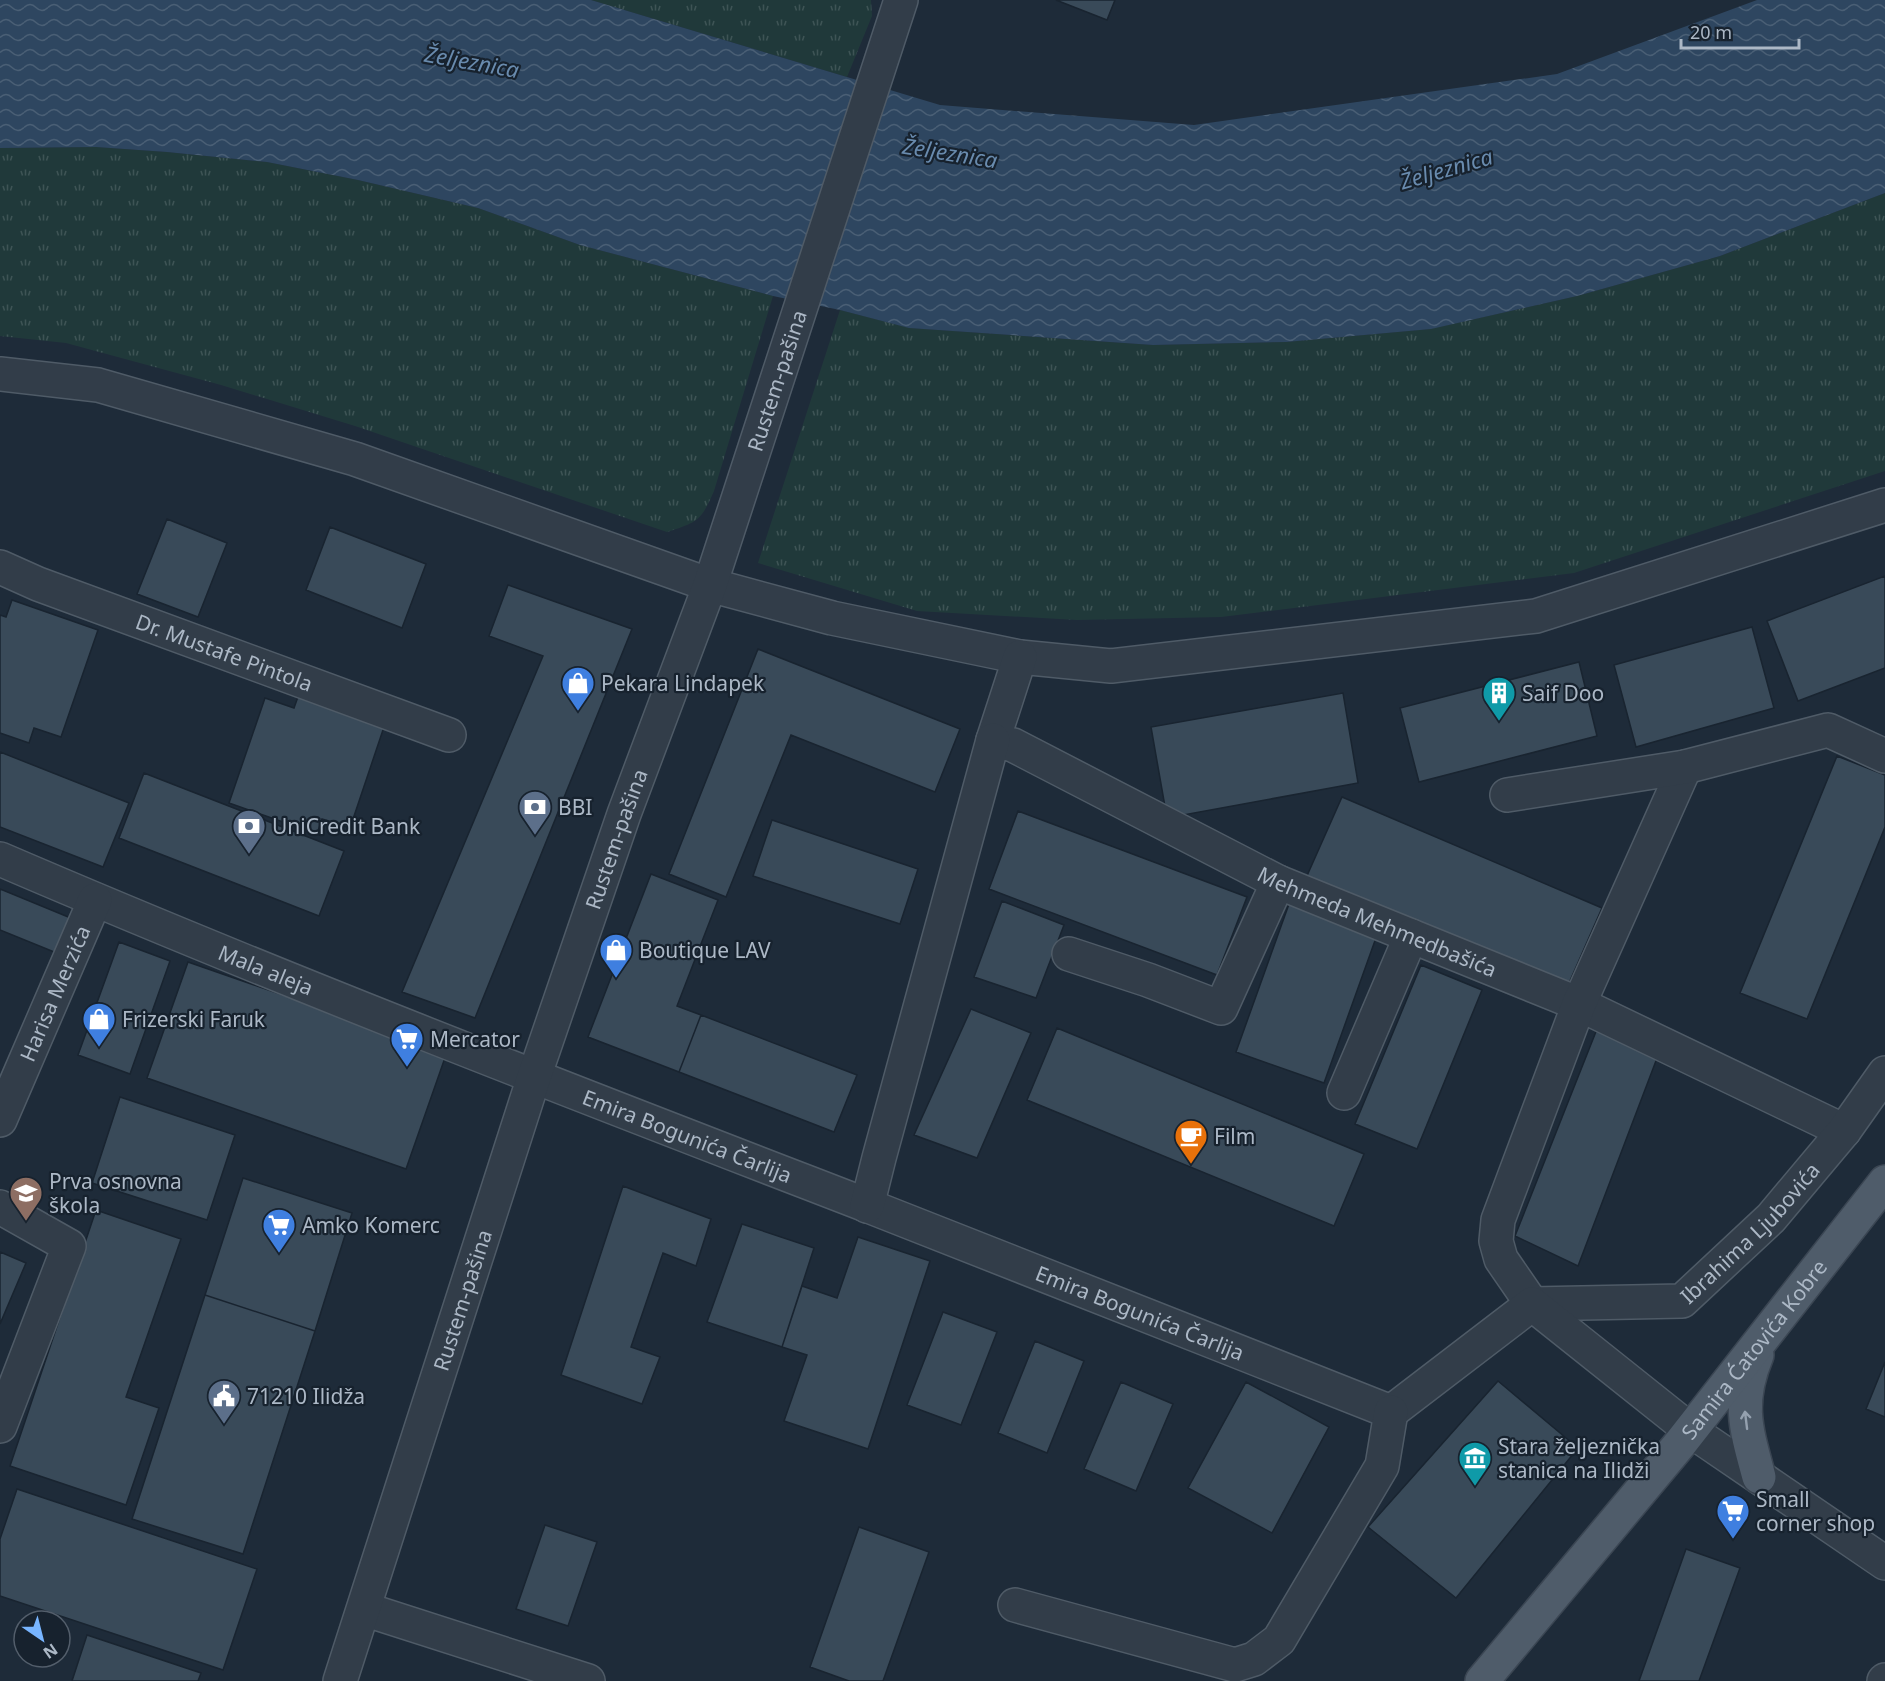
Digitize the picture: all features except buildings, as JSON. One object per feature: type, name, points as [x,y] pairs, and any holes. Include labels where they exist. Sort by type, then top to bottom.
[{"type":"main road","name":"Samira Ćatovića Kobre","points":[[1482,1681],[1690,1430],[1885,1182]]},
{"type":"main road","points":[[1759,1477],[1747,1433],[1744,1410],[1748,1376],[1766,1334]]},
{"type":"street","name":"Rustem-pašina","points":[[340,1681],[534,1077],[624,814],[710,585],[901,0]]},
{"type":"street","points":[[0,374],[98,385],[355,459],[710,585],[832,618],[1020,657],[1111,666],[1536,616],[1885,505]]},
{"type":"street","name":"Dr. Mustafe Pintola","points":[[0,567],[49,588],[449,735]]},
{"type":"street","points":[[867,1206],[993,740],[1020,657]]},
{"type":"street","points":[[1507,795],[1685,766],[1828,730],[1885,756]]},
{"type":"street","name":"Mehmeda Mehmedbašića","points":[[993,740],[1013,745],[1278,882],[1579,1004],[1844,1131]]},
{"type":"street","points":[[1685,766],[1579,1004],[1498,1220],[1496,1240],[1501,1259],[1532,1304],[1690,1430],[1885,1563]]},
{"type":"street","name":"Mala aleja","points":[[0,859],[95,900],[534,1077]]},
{"type":"street","points":[[1069,954],[1148,980],[1221,1008],[1278,882]]},
{"type":"street","name":"Harisa Merzića","points":[[0,1120],[95,900]]},
{"type":"street","points":[[1344,1093],[1411,936]]},
{"type":"street","name":"Ibrahima Ljubovića","points":[[1532,1304],[1682,1301],[1771,1218],[1844,1131],[1885,1073]]},
{"type":"street","name":"Emira Bogunića Čarlija","points":[[534,1077],[1391,1412]]},
{"type":"street","points":[[0,1207],[69,1246],[0,1426]]},
{"type":"street","points":[[1015,1605],[1235,1665],[1254,1659],[1279,1640],[1382,1466],[1391,1412],[1532,1304]]},
{"type":"street","points":[[364,1609],[588,1681]]},
{"type":"green space","points":[[591,0],[871,0],[872,16],[847,77]]},
{"type":"green space","points":[[96,147],[267,162],[358,180],[478,208],[580,245],[773,296],[714,491],[706,509],[692,523],[667,532],[355,426],[221,385],[66,343],[0,336],[0,148]]},
{"type":"green space","points":[[1885,193],[1885,471],[1574,573],[1221,617],[1077,620],[917,611],[758,563],[840,310],[910,328],[1153,345],[1286,342],[1430,329],[1577,296],[1720,256]]},
{"type":"water","name":"Željeznica","points":[[0,0],[591,0],[940,105],[1194,125],[1557,74],[1757,0],[1885,0],[1885,193],[1720,256],[1577,296],[1431,329],[1286,342],[1153,345],[909,328],[773,296],[580,245],[478,208],[358,180],[267,162],[167,152],[96,147],[0,148]]},
{"type":"place","name":"Pekara Lindapek","points":[[578,712]]},
{"type":"place","name":"Saif Doo","points":[[1499,722]]},
{"type":"place","name":"BBI","points":[[535,836]]},
{"type":"place","name":"UniCredit Bank","points":[[249,855]]},
{"type":"place","name":"Boutique LAV","points":[[616,979]]},
{"type":"place","name":"Frizerski Faruk","points":[[99,1048]]},
{"type":"place","name":"Mercator","points":[[407,1068]]},
{"type":"place","name":"Film","points":[[1191,1165]]},
{"type":"place","name":"Prva osnovna škola","points":[[26,1222]]},
{"type":"place","name":"Amko Komerc","points":[[279,1254]]},
{"type":"place","name":"71210 Ilidža","points":[[224,1425]]},
{"type":"place","name":"Stara željeznička stanica na Ilidži","points":[[1475,1487]]},
{"type":"place","name":"Small corner shop","points":[[1733,1540]]}]
